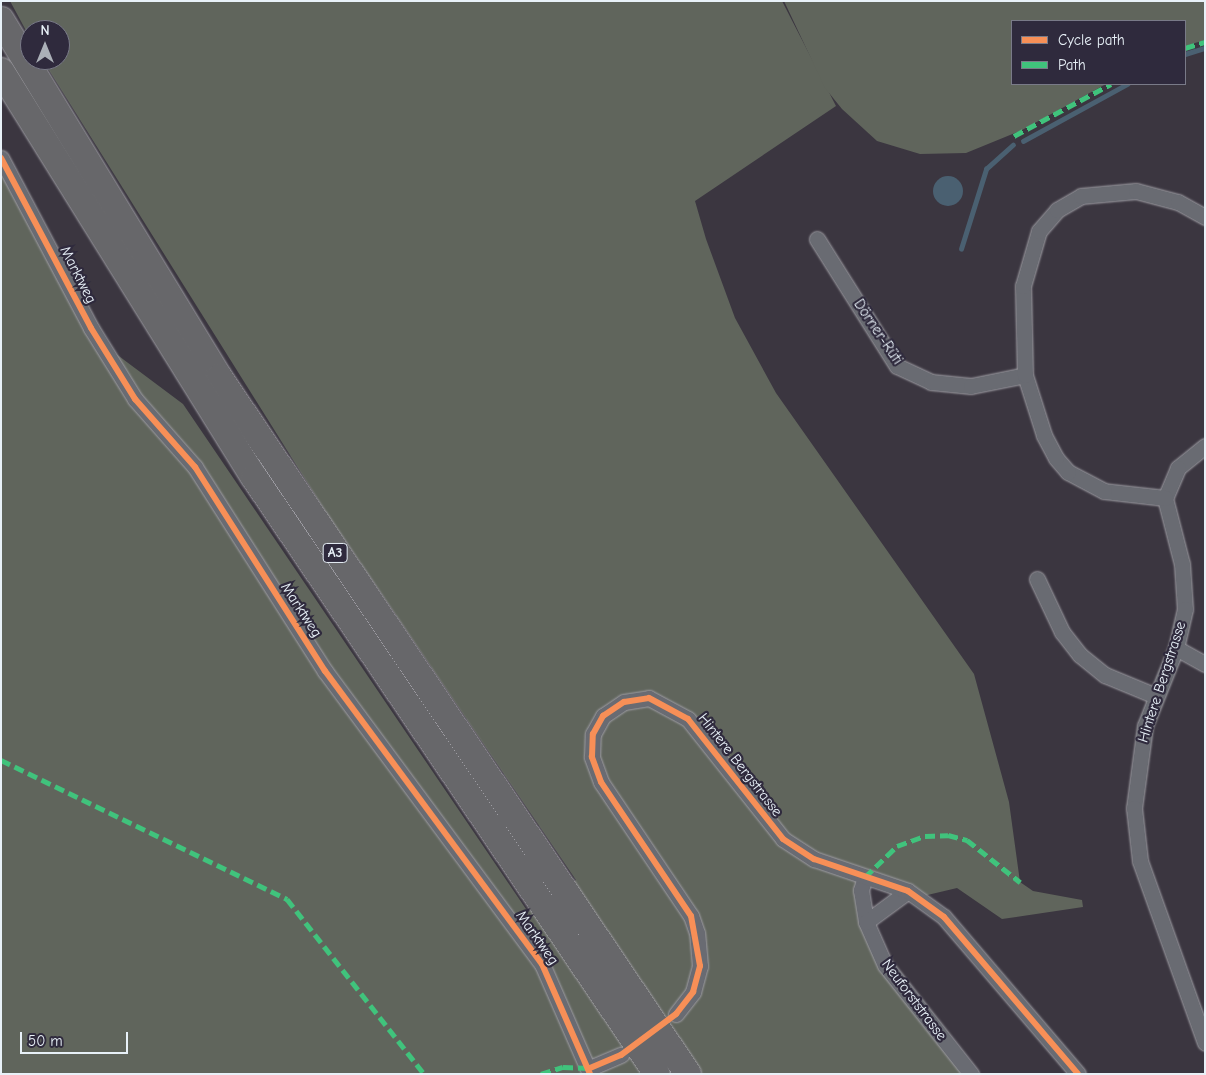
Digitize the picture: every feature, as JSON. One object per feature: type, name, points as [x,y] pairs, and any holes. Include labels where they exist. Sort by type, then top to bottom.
[{"type":"highway","name":"A3","points":[[1,20],[78,152],[261,442],[688,1074]]},
{"type":"highway","name":"A3","points":[[1,71],[254,477],[657,1074]]},
{"type":"street","name":"Marktweg","points":[[1,158],[117,372],[195,468],[325,671],[542,964],[590,1071]]},
{"type":"street","points":[[1205,217],[1178,202],[1136,191],[1081,196],[1057,210],[1039,231],[1026,268],[1020,320],[1025,374],[1044,435],[1068,472],[1104,490],[1166,498],[1178,468],[1205,446]]},
{"type":"street","name":"Dörner-Rüti","points":[[817,239],[897,366],[930,382],[971,386],[1025,374]]},
{"type":"street","name":"Hintere Bergstrasse","points":[[1166,498],[1186,589],[1176,648],[1156,696],[1136,768],[1134,808],[1140,861],[1205,1044]]},
{"type":"street","points":[[1037,580],[1062,632],[1080,655],[1105,675],[1156,696]]},
{"type":"street","points":[[1176,648],[1205,664]]},
{"type":"street","name":"Hintere Bergstrasse","points":[[676,1014],[694,992],[700,966],[697,933],[691,916],[601,782],[592,758],[594,734],[603,716],[624,702],[649,698],[669,705],[688,718],[783,839],[814,859],[908,891],[944,917],[1078,1074]]},
{"type":"street","name":"Neuforststrasse","points":[[865,877],[861,890],[866,922],[885,966],[971,1074]]},
{"type":"street","points":[[866,922],[908,891]]},
{"type":"street","points":[[590,1071],[621,1055]]},
{"type":"shaded area","points":[[10,1],[782,1],[836,106],[695,201],[706,239],[735,318],[776,393],[974,674],[1009,802],[1020,882],[1033,891],[1082,900],[1083,907],[1002,919],[957,888],[919,897],[865,877],[873,941],[971,1074],[1,1074],[1,171],[84,330],[183,404],[528,912],[576,880],[325,511],[49,70],[70,70],[70,20],[20,20]]},
{"type":"shaded area","points":[[784,1],[1205,1],[1205,40],[1186,46],[1186,20],[1011,20],[1011,85],[1104,85],[1022,130],[966,153],[920,154],[877,141],[842,109],[825,88]]},
{"type":"water","points":[[948,176],[959,180],[963,191],[959,202],[948,206],[937,202],[933,191],[937,180]]},
{"type":"waterway","points":[[1186,54],[1205,48]]},
{"type":"waterway","points":[[1023,141],[1125,85]]},
{"type":"waterway","points":[[961,249],[986,169],[1013,145]]},
{"type":"marked path","points":[[1186,48],[1205,42]]},
{"type":"marked path","points":[[1014,136],[1109,85]]},
{"type":"marked path","points":[[1,760],[287,899],[424,1074]]},
{"type":"marked path","points":[[865,877],[897,846],[925,836],[948,835],[967,840],[1020,882]]},
{"type":"marked path","points":[[541,1074],[563,1067],[590,1068]]},
{"type":"cycle path","points":[[1,158],[91,328],[135,399],[195,467],[325,671],[542,964],[590,1074]]},
{"type":"cycle path","points":[[590,1068],[621,1055],[676,1014],[693,992],[700,966],[691,916],[601,782],[592,757],[593,734],[603,716],[624,702],[649,698],[688,719],[783,839],[814,859],[908,891],[944,917],[1078,1074]]}]
